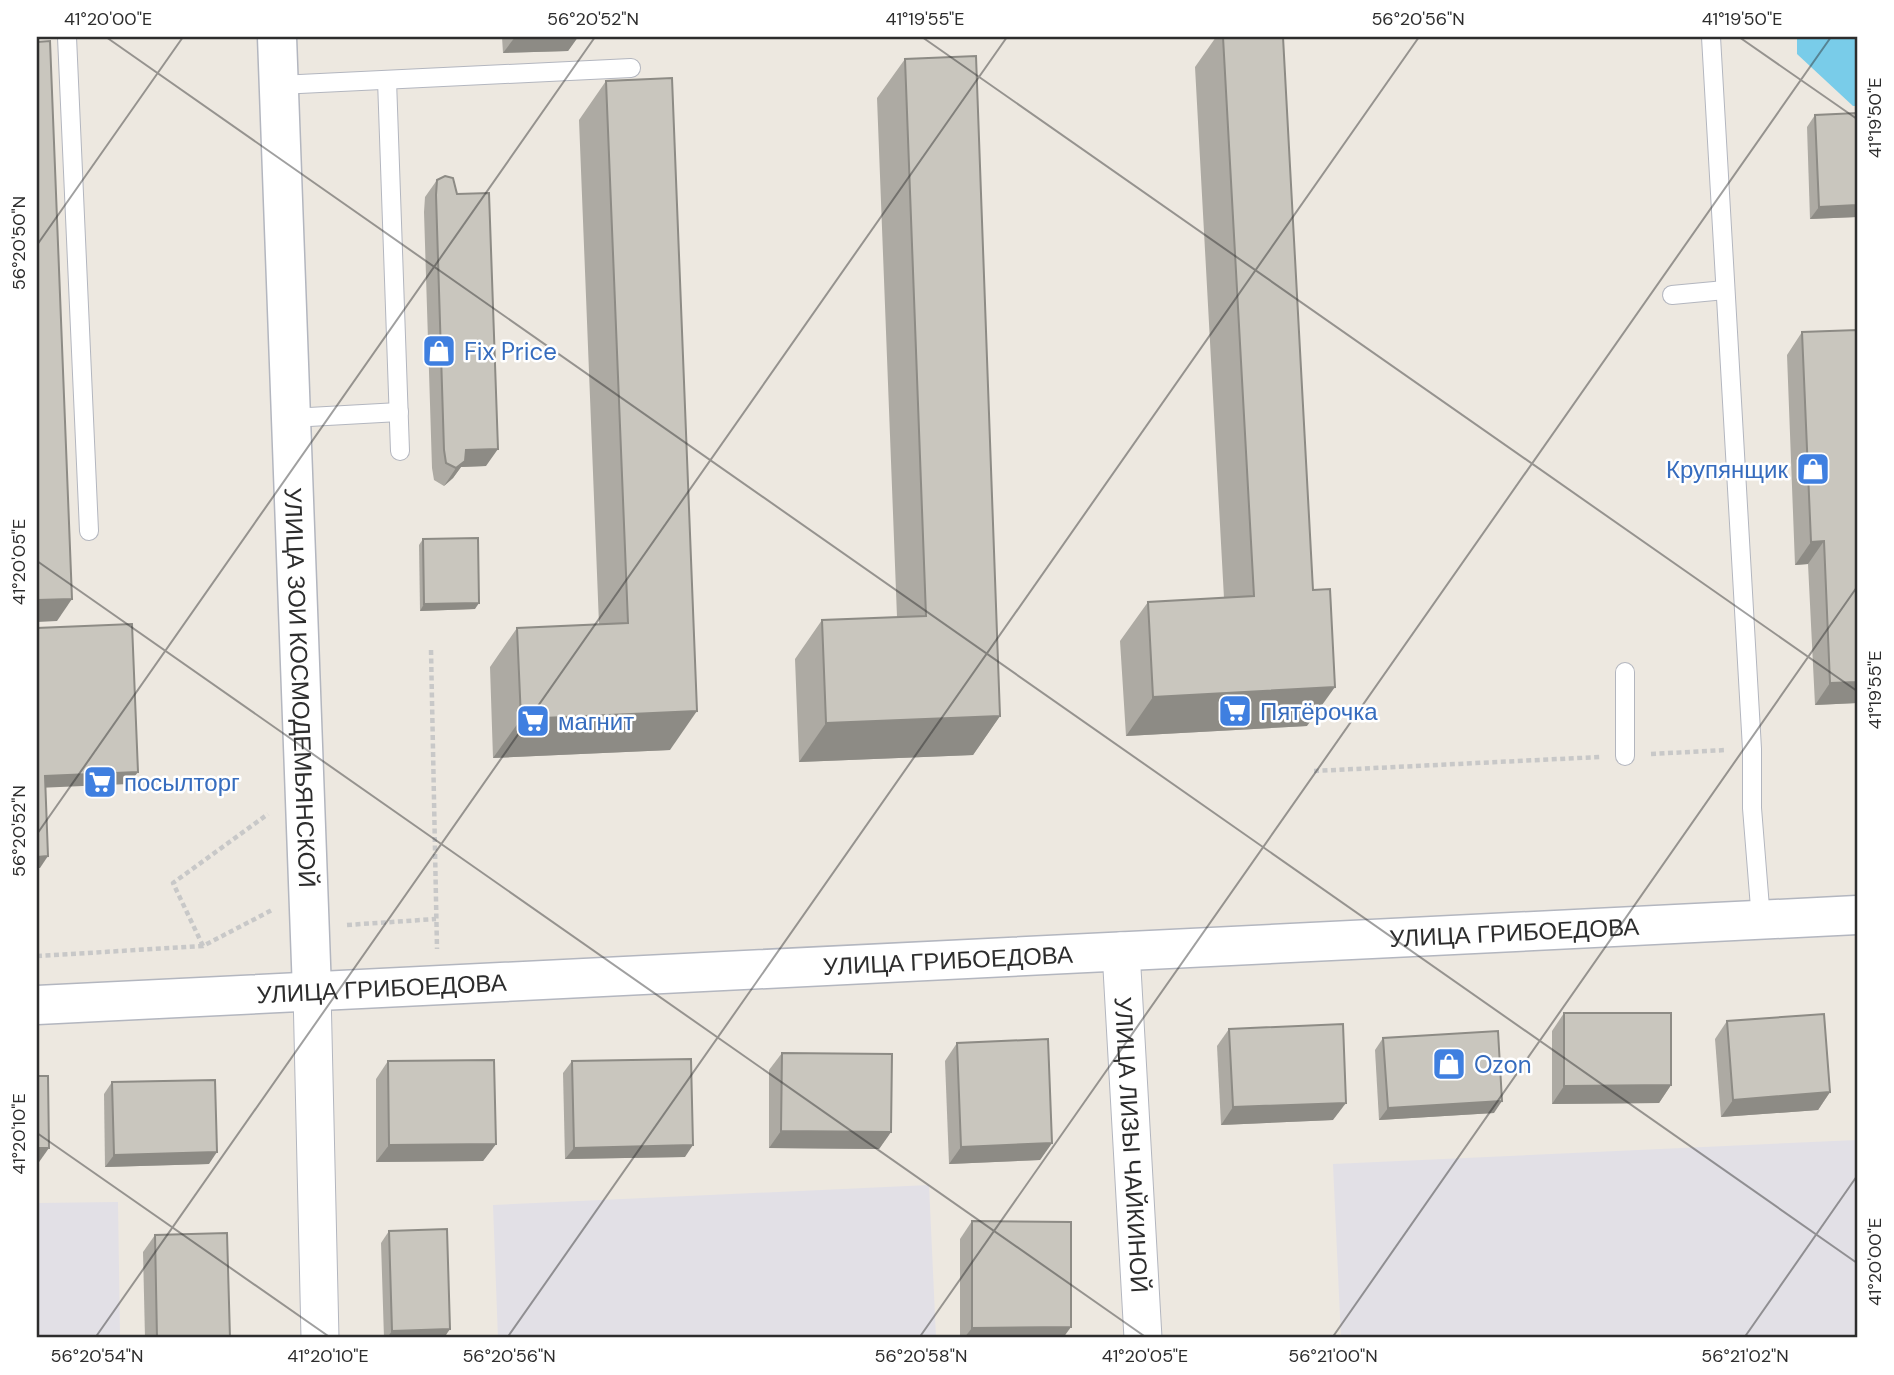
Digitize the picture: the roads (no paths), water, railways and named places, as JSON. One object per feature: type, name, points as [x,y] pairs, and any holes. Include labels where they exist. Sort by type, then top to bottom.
[{"type":"street","name":"УЛИЦА ЗОИ КОСМОДЕМЬЯНСКОЙ","points":[[277,37],[310,927],[320,1338]]},
{"type":"street","name":"УЛИЦА ГРИБОЕДОВА","points":[[37,1005],[1857,915]]},
{"type":"street","name":"УЛИЦА ЛИЗЫ ЧАЙКИНОЙ","points":[[1121,951],[1143,1338]]},
{"type":"lane","points":[[67,37],[89,531]]},
{"type":"lane","points":[[1711,37],[1752,749],[1752,808],[1761,920]]},
{"type":"lane","points":[[279,85],[631,68]]},
{"type":"lane","points":[[387,80],[400,451]]},
{"type":"lane","points":[[1672,295],[1725,290]]},
{"type":"lane","points":[[291,418],[399,412]]},
{"type":"lane","points":[[1625,672],[1625,755]]},
{"type":"water","points":[[1797,37],[1857,37],[1857,106],[1853,106],[1797,54]]},
{"type":"place","name":"Fix Price","points":[[439,351]]},
{"type":"place","name":"Крупянщик","points":[[1813,469]]},
{"type":"place","name":"Пятёрочка","points":[[1235,711]]},
{"type":"place","name":"магнит","points":[[533,721]]},
{"type":"place","name":"посылторг","points":[[100,782]]},
{"type":"place","name":"Ozon","points":[[1449,1064]]}]
